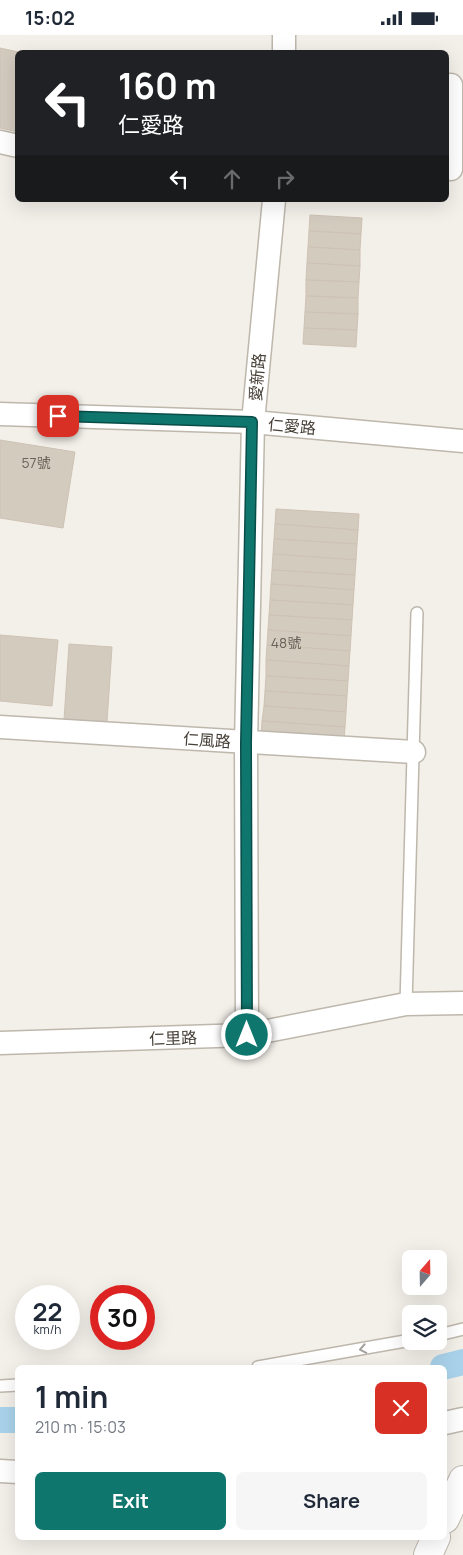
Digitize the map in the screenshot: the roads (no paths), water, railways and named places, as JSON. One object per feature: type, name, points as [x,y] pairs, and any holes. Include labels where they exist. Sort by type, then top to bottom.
[{"type":"street","points":[[284,35],[284,50]]},
{"type":"street","points":[[451,85],[454,169]]},
{"type":"street","points":[[0,142],[15,145]]},
{"type":"street","name":"愛新路","points":[[247,1035],[246,743],[252,422],[277,202]]},
{"type":"street","name":"仁愛路","points":[[0,415],[252,422],[463,441]]},
{"type":"street","name":"仁風路","points":[[0,727],[414,752]]},
{"type":"street","name":"仁里路","points":[[0,1043],[247,1035],[406,1004],[463,1003]]},
{"type":"street","points":[[447,1423],[463,1419]]},
{"type":"street","points":[[0,1471],[15,1472]]},
{"type":"street","points":[[447,1515],[463,1480]]},
{"type":"street","points":[[428,1555],[435,1540]]},
{"type":"lane","points":[[406,1004],[417,613]]},
{"type":"lane","points":[[447,1333],[463,1329]]},
{"type":"lane","points":[[269,1365],[402,1342]]},
{"type":"lane","points":[[0,1386],[15,1385]]},
{"type":"waterway","points":[[447,1366],[463,1362]]},
{"type":"waterway","points":[[0,1420],[15,1420]]}]
